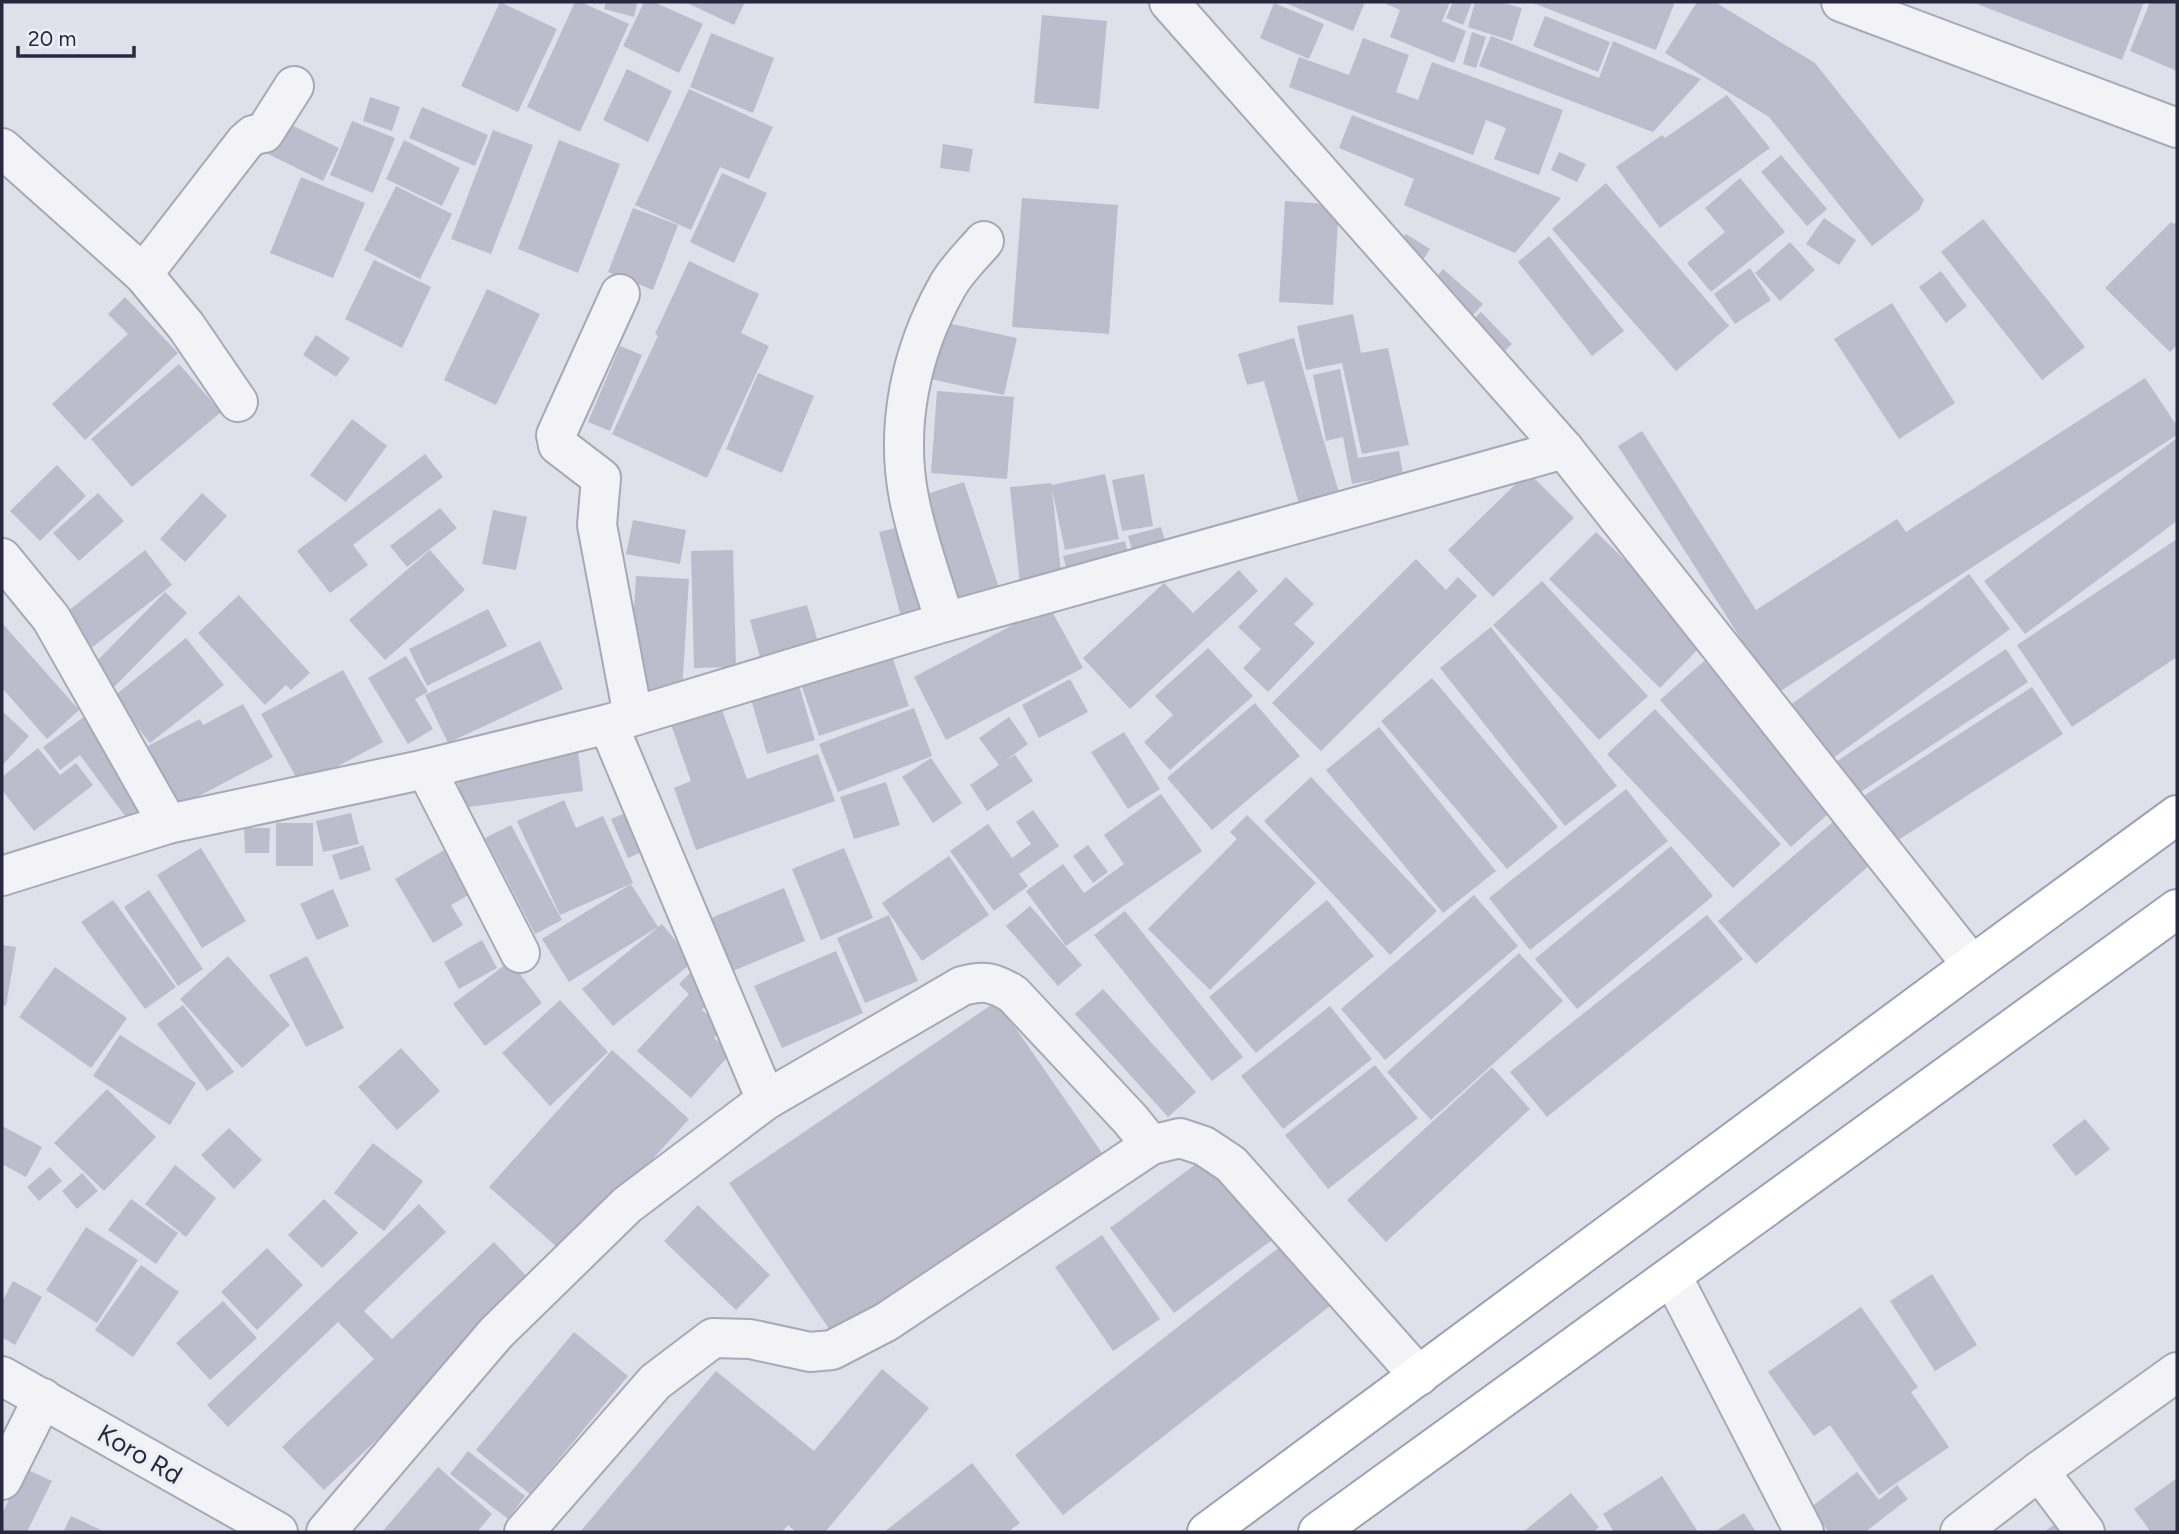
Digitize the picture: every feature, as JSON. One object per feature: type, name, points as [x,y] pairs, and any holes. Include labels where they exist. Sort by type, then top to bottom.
[{"type":"main road","points":[[1207,1532],[2177,815]]},
{"type":"main road","points":[[1318,1532],[2177,909]]},
{"type":"street","points":[[1169,2],[1564,449],[1972,965]]},
{"type":"street","points":[[1842,2],[2177,128]]},
{"type":"street","points":[[143,274],[245,142],[253,135],[264,133],[294,86]]},
{"type":"street","points":[[2,148],[143,274],[186,326],[238,402]]},
{"type":"street","points":[[945,622],[909,499],[902,444],[908,391],[925,332],[948,284],[984,241]]},
{"type":"street","points":[[620,294],[556,435],[558,445],[601,478],[597,525],[621,720],[766,1100]]},
{"type":"street","points":[[2,876],[168,824],[426,769],[621,720],[945,622],[1564,449]]},
{"type":"street","points":[[2,558],[51,618],[168,824]]},
{"type":"street","points":[[426,769],[520,953]]},
{"type":"street","points":[[326,1532],[505,1324],[627,1205],[766,1100],[962,986],[981,981],[1001,986],[1013,994],[1130,1118],[1151,1145]]},
{"type":"street","points":[[524,1532],[655,1382],[713,1338],[750,1339],[810,1352],[832,1350],[887,1322],[1151,1145],[1180,1138],[1204,1146],[1231,1164],[1419,1376]]},
{"type":"street","points":[[1672,1276],[1804,1532]]},
{"type":"street","points":[[1960,1532],[2039,1471],[2177,1372]]},
{"type":"street","name":"Koro Rd","points":[[2,1376],[278,1532]]},
{"type":"street","points":[[2,1480],[43,1398]]},
{"type":"street","points":[[2039,1471],[2085,1532]]},
{"type":"building","points":[[500,2],[557,29],[518,112],[461,86]]},
{"type":"building","points":[[575,2],[581,2],[629,24],[580,132],[527,107]]},
{"type":"building","points":[[606,2],[637,4],[634,17],[604,9]]},
{"type":"building","points":[[644,2],[654,2],[703,24],[679,73],[623,46]]},
{"type":"building","points":[[685,2],[745,2],[734,25]]},
{"type":"building","points":[[1283,2],[1365,2],[1353,31]]},
{"type":"building","points":[[1382,2],[1450,2],[1442,21],[1466,31],[1454,63],[1390,37],[1400,10]]},
{"type":"building","points":[[1453,2],[1472,2],[1463,25],[1446,18]]},
{"type":"building","points":[[1475,2],[1500,2],[1522,8],[1512,41],[1468,27]]},
{"type":"building","points":[[1530,2],[1675,2],[1656,50]]},
{"type":"building","points":[[1697,2],[1715,2],[1815,63],[1924,200],[1919,210],[1872,246],[1769,117],[1665,53]]},
{"type":"building","points":[[1972,2],[2144,2],[2122,60]]},
{"type":"building","points":[[2150,2],[2177,2],[2177,71],[2130,51]]},
{"type":"building","points":[[1274,3],[1324,24],[1309,59],[1260,38]]},
{"type":"building","points":[[1042,15],[1107,21],[1099,109],[1034,103]]},
{"type":"building","points":[[1545,16],[1610,42],[1598,72],[1533,46]]},
{"type":"building","points":[[1472,32],[1486,37],[1476,68],[1463,64]]},
{"type":"building","points":[[711,33],[774,58],[753,113],[690,87]]},
{"type":"building","points":[[1491,36],[1599,78],[1613,41],[1701,79],[1653,132],[1479,66]]},
{"type":"building","points":[[1363,38],[1409,55],[1396,92],[1418,100],[1432,62],[1563,110],[1539,175],[1494,159],[1506,128],[1486,120],[1473,155],[1289,87],[1299,57],[1349,75]]},
{"type":"building","points":[[627,69],[672,91],[648,142],[603,120]]},
{"type":"building","points":[[689,89],[773,127],[749,179],[720,167],[691,230],[635,205]]},
{"type":"building","points":[[1727,95],[1770,148],[1660,228],[1616,167],[1662,135],[1665,138]]},
{"type":"building","points":[[370,97],[400,107],[392,131],[363,121]]},
{"type":"building","points":[[422,107],[488,135],[475,166],[409,138]]},
{"type":"building","points":[[1352,115],[1561,198],[1515,253],[1404,205],[1414,179],[1339,148]]},
{"type":"building","points":[[279,119],[339,148],[323,181],[264,152]]},
{"type":"building","points":[[352,121],[395,138],[373,193],[330,175]]},
{"type":"building","points":[[493,130],[533,145],[491,254],[451,239]]},
{"type":"building","points":[[404,140],[460,168],[442,206],[386,179]]},
{"type":"building","points":[[559,140],[620,164],[578,273],[518,249]]},
{"type":"building","points":[[943,144],[973,149],[969,172],[940,168]]},
{"type":"building","points":[[1559,152],[1586,164],[1577,182],[1551,170]]},
{"type":"building","points":[[1781,155],[1827,209],[1807,226],[1761,172]]},
{"type":"building","points":[[722,173],[767,193],[734,263],[690,242]]},
{"type":"building","points":[[301,177],[365,203],[333,278],[270,253]]},
{"type":"building","points":[[1740,178],[1785,232],[1711,292],[1687,263],[1725,232],[1705,208]]},
{"type":"building","points":[[1606,183],[1729,326],[1676,371],[1552,229]]},
{"type":"building","points":[[396,186],[452,214],[420,279],[364,250]]},
{"type":"building","points":[[1022,198],[1118,205],[1109,334],[1012,327]]},
{"type":"building","points":[[1285,201],[1339,205],[1333,305],[1279,302]]},
{"type":"building","points":[[633,208],[678,225],[653,290],[608,272]]},
{"type":"building","points":[[1824,218],[1856,240],[1839,265],[1806,244]]},
{"type":"building","points":[[1983,219],[2085,347],[2042,380],[1941,252]]},
{"type":"building","points":[[2177,221],[2177,345],[2170,352],[2105,288],[2171,222],[2174,224]]},
{"type":"building","points":[[1406,234],[1430,249],[1417,269],[1393,253]]},
{"type":"building","points":[[1549,236],[1624,331],[1592,356],[1518,262]]},
{"type":"building","points":[[1790,242],[1815,270],[1780,301],[1755,273]]},
{"type":"building","points":[[374,260],[431,287],[402,348],[345,319]]},
{"type":"building","points":[[689,261],[759,294],[741,333],[769,346],[707,478],[612,434],[658,336],[655,334]]},
{"type":"building","points":[[1750,268],[1771,300],[1735,324],[1714,294]]},
{"type":"building","points":[[1443,269],[1483,304],[1465,324],[1426,289]]},
{"type":"building","points":[[1941,271],[1967,306],[1946,323],[1919,287]]},
{"type":"building","points":[[487,289],[540,314],[496,405],[444,380]]},
{"type":"building","points":[[125,297],[178,353],[85,440],[52,404],[128,334],[108,314]]},
{"type":"building","points":[[1892,303],[1955,403],[1899,439],[1834,339]]},
{"type":"building","points":[[1481,312],[1512,344],[1495,360],[1464,328]]},
{"type":"building","points":[[1353,314],[1361,353],[1388,348],[1409,445],[1362,454],[1342,363],[1306,370],[1297,326]]},
{"type":"building","points":[[938,321],[1017,338],[1004,395],[926,378]]},
{"type":"building","points":[[316,335],[350,358],[336,377],[303,355]]},
{"type":"building","points":[[1294,338],[1339,493],[1299,504],[1264,381],[1247,385],[1238,354]]},
{"type":"building","points":[[620,346],[642,355],[610,431],[588,422]]},
{"type":"building","points":[[179,364],[221,412],[132,487],[91,439]]},
{"type":"building","points":[[1340,369],[1358,458],[1399,451],[1403,474],[1352,484],[1343,437],[1326,441],[1313,375]]},
{"type":"building","points":[[758,373],[814,396],[782,473],[726,449]]},
{"type":"building","points":[[2145,378],[2177,426],[2177,435],[1776,694],[1618,446],[1642,431],[1756,610],[1897,519],[1906,532]]},
{"type":"building","points":[[937,391],[1014,397],[1007,479],[931,473]]},
{"type":"building","points":[[352,419],[387,446],[346,502],[310,475]]},
{"type":"building","points":[[2177,438],[2177,521],[2025,634],[1984,581]]},
{"type":"building","points":[[425,454],[443,477],[353,545],[368,565],[330,593],[297,551]]},
{"type":"building","points":[[57,465],[86,496],[40,541],[10,511]]},
{"type":"building","points":[[1528,472],[1574,518],[1493,597],[1448,550]]},
{"type":"building","points":[[1105,474],[1119,539],[1065,550],[1052,490],[1062,581],[1020,585],[1010,487],[1052,485]]},
{"type":"building","points":[[1144,474],[1153,526],[1122,531],[1112,480]]},
{"type":"building","points":[[964,482],[1002,597],[961,609],[924,495]]},
{"type":"building","points":[[98,493],[124,521],[79,561],[53,533]]},
{"type":"building","points":[[202,493],[227,516],[185,562],[160,539]]},
{"type":"building","points":[[440,508],[457,528],[407,567],[390,546]]},
{"type":"building","points":[[493,510],[527,517],[516,570],[482,564]]},
{"type":"building","points":[[633,520],[686,530],[680,564],[626,554]]},
{"type":"building","points":[[912,524],[936,613],[902,621],[879,532]]},
{"type":"building","points":[[1161,527],[1169,555],[1136,564],[1128,536]]},
{"type":"building","points":[[1596,532],[1707,640],[1660,688],[1549,579]]},
{"type":"building","points":[[2177,539],[2177,657],[2072,727],[2017,645]]},
{"type":"building","points":[[1125,541],[1131,565],[1069,579],[1063,556]]},
{"type":"building","points":[[145,550],[172,585],[90,649],[63,615]]},
{"type":"building","points":[[430,550],[465,590],[385,660],[349,620]]},
{"type":"building","points":[[733,550],[736,667],[694,668],[691,551]]},
{"type":"building","points":[[1416,559],[1446,590],[1458,577],[1477,596],[1321,751],[1272,703]]},
{"type":"building","points":[[1239,570],[1258,591],[1130,709],[1083,658],[1164,583],[1193,613]]},
{"type":"building","points":[[1969,574],[2010,629],[1829,761],[1789,706]]},
{"type":"building","points":[[636,576],[689,579],[682,692],[629,688]]},
{"type":"building","points":[[1286,577],[1314,604],[1294,624],[1315,643],[1268,692],[1243,668],[1261,649],[1238,627]]},
{"type":"building","points":[[1542,581],[1648,696],[1599,740],[1493,625]]},
{"type":"building","points":[[165,592],[187,613],[112,689],[90,668]]},
{"type":"building","points":[[239,595],[310,673],[291,690],[286,685],[265,705],[198,633]]},
{"type":"building","points":[[807,605],[819,645],[761,661],[750,620]]},
{"type":"building","points":[[1049,606],[1083,668],[946,740],[914,677]]},
{"type":"building","points":[[488,609],[507,646],[427,686],[409,649]]},
{"type":"building","points":[[2,623],[79,710],[47,739],[2,690]]},
{"type":"building","points":[[1491,627],[1617,786],[1565,826],[1440,668]]},
{"type":"building","points":[[186,638],[224,685],[150,743],[113,697]]},
{"type":"building","points":[[540,641],[563,689],[448,743],[425,695]]},
{"type":"building","points":[[1208,648],[1253,696],[1170,770],[1144,742],[1173,715],[1155,696]]},
{"type":"building","points":[[2006,649],[2028,682],[1853,797],[1831,765]]},
{"type":"building","points":[[406,656],[428,692],[415,699],[433,729],[408,744],[368,678]]},
{"type":"building","points":[[892,656],[909,706],[819,736],[802,687]]},
{"type":"building","points":[[1704,661],[1835,808],[1791,847],[1660,700]]},
{"type":"building","points":[[343,670],[383,742],[301,786],[261,714]]},
{"type":"building","points":[[1432,678],[1558,827],[1507,869],[1381,721]]},
{"type":"building","points":[[1070,679],[1088,712],[1039,738],[1022,705]]},
{"type":"building","points":[[798,682],[815,740],[767,754],[750,696]]},
{"type":"building","points":[[2032,687],[2063,734],[1892,844],[1862,797]]},
{"type":"building","points":[[718,699],[747,779],[818,754],[835,801],[696,850],[674,788],[691,781],[668,716]]},
{"type":"building","points":[[1255,703],[1300,756],[1212,830],[1167,778]]},
{"type":"building","points":[[243,704],[273,757],[180,806],[148,746],[200,719],[203,725]]},
{"type":"building","points":[[914,708],[932,756],[838,792],[819,744]]},
{"type":"building","points":[[1655,709],[1781,844],[1733,888],[1607,754]]},
{"type":"building","points":[[2,711],[29,736],[2,766]]},
{"type":"building","points":[[88,714],[159,810],[134,828],[80,755],[60,770],[43,747]]},
{"type":"building","points":[[1009,717],[1028,744],[1005,761],[1015,755],[1033,781],[987,811],[970,785],[999,765],[979,738]]},
{"type":"building","points":[[1379,727],[1496,871],[1443,913],[1326,770]]},
{"type":"building","points":[[1124,732],[1160,789],[1128,809],[1091,752]]},
{"type":"building","points":[[38,748],[60,775],[76,763],[93,785],[34,831],[2,790],[2,777]]},
{"type":"building","points":[[578,751],[583,791],[462,808],[456,767]]},
{"type":"building","points":[[931,758],[962,803],[933,823],[902,777]]},
{"type":"building","points":[[1311,777],[1437,911],[1390,955],[1264,821]]},
{"type":"building","points":[[886,782],[900,825],[854,839],[840,797]]},
{"type":"building","points":[[1626,789],[1668,841],[1530,950],[1489,898]]},
{"type":"building","points":[[1161,794],[1202,851],[1066,946],[1026,891],[1063,864],[1084,893],[1124,864],[1104,835]]},
{"type":"building","points":[[564,800],[576,828],[603,816],[633,883],[560,915],[517,821]]},
{"type":"building","points":[[633,810],[649,849],[628,858],[611,819]]},
{"type":"building","points":[[1033,810],[1059,846],[1019,874],[1028,886],[994,911],[950,851],[988,824],[1012,858],[1031,844],[1016,822]]},
{"type":"building","points":[[351,813],[359,844],[323,852],[316,821]]},
{"type":"building","points":[[1247,815],[1316,883],[1210,990],[1148,929],[1237,839],[1230,832]]},
{"type":"building","points":[[1834,821],[1871,864],[1756,964],[1718,921]]},
{"type":"building","points":[[276,823],[313,823],[313,866],[276,866]]},
{"type":"building","points":[[511,825],[562,920],[535,934],[485,838]]},
{"type":"building","points":[[244,828],[270,828],[269,853],[245,853]]},
{"type":"building","points":[[363,845],[371,870],[340,880],[332,855]]},
{"type":"building","points":[[1088,845],[1108,872],[1093,883],[1073,856]]},
{"type":"building","points":[[451,846],[477,890],[451,905],[463,925],[433,943],[395,879]]},
{"type":"building","points":[[1671,846],[1713,896],[1577,1009],[1535,959]]},
{"type":"building","points":[[201,848],[246,921],[202,948],[157,875]]},
{"type":"building","points":[[844,848],[873,918],[821,940],[792,869]]},
{"type":"building","points":[[949,856],[989,915],[922,961],[882,903]]},
{"type":"building","points":[[631,884],[658,927],[569,982],[542,939]]},
{"type":"building","points":[[784,888],[805,941],[728,973],[706,920]]},
{"type":"building","points":[[333,889],[349,926],[317,940],[300,904]]},
{"type":"building","points":[[149,890],[203,969],[178,986],[124,907]]},
{"type":"building","points":[[1474,895],[1518,946],[1385,1060],[1341,1009]]},
{"type":"building","points":[[113,900],[176,987],[145,1009],[81,922]]},
{"type":"building","points":[[1327,900],[1374,956],[1256,1053],[1209,997]]},
{"type":"building","points":[[1030,906],[1082,965],[1058,986],[1006,926]]},
{"type":"building","points":[[1125,911],[1243,1057],[1212,1081],[1094,935]]},
{"type":"building","points":[[889,915],[918,981],[865,1003],[837,938]]},
{"type":"building","points":[[1707,915],[1743,959],[1547,1117],[1510,1072]]},
{"type":"building","points":[[662,924],[693,962],[613,1026],[582,989]]},
{"type":"building","points":[[482,940],[497,968],[459,989],[444,962]]},
{"type":"building","points":[[2,945],[16,947],[6,1006],[2,1005]]},
{"type":"building","points":[[836,951],[863,1013],[782,1048],[754,986]]},
{"type":"building","points":[[1519,953],[1563,1001],[1431,1120],[1387,1072]]},
{"type":"building","points":[[228,956],[290,1025],[242,1068],[180,999]]},
{"type":"building","points":[[307,956],[344,1028],[306,1047],[269,975]]},
{"type":"building","points":[[510,961],[542,1003],[485,1046],[453,1004]]},
{"type":"building","points":[[55,967],[127,1018],[91,1068],[19,1017]]},
{"type":"building","points":[[695,968],[720,990],[702,1010],[723,1028],[714,1038],[731,1053],[691,1098],[637,1051],[689,994],[679,984]]},
{"type":"building","points":[[1103,989],[1196,1092],[1168,1117],[1075,1014]]},
{"type":"building","points":[[560,1000],[608,1052],[550,1106],[502,1053]]},
{"type":"building","points":[[997,1001],[1102,1153],[834,1336],[729,1183]]},
{"type":"building","points":[[183,1005],[234,1072],[207,1091],[157,1024]]},
{"type":"building","points":[[1330,1006],[1372,1059],[1283,1129],[1241,1076]]},
{"type":"building","points":[[120,1035],[196,1083],[170,1125],[93,1076]]},
{"type":"building","points":[[401,1048],[440,1091],[397,1130],[358,1087]]},
{"type":"building","points":[[612,1050],[689,1119],[566,1255],[489,1187]]},
{"type":"building","points":[[1375,1065],[1418,1118],[1328,1189],[1285,1135]]},
{"type":"building","points":[[1492,1067],[1530,1109],[1386,1242],[1347,1200]]},
{"type":"building","points":[[107,1089],[156,1137],[104,1191],[54,1143]]},
{"type":"building","points":[[2085,1119],[2110,1149],[2076,1176],[2052,1145]]},
{"type":"building","points":[[2,1126],[42,1147],[26,1177],[2,1164]]},
{"type":"building","points":[[229,1128],[262,1160],[234,1189],[201,1155]]},
{"type":"building","points":[[373,1143],[423,1181],[384,1231],[334,1193]]},
{"type":"building","points":[[1208,1155],[1272,1240],[1174,1313],[1110,1228]]},
{"type":"building","points":[[175,1165],[216,1198],[186,1237],[145,1204]]},
{"type":"building","points":[[50,1167],[62,1181],[39,1201],[27,1187]]},
{"type":"building","points":[[82,1173],[98,1191],[77,1209],[62,1191]]},
{"type":"building","points":[[131,1199],[178,1233],[156,1264],[108,1230]]},
{"type":"building","points":[[324,1199],[358,1233],[322,1268],[288,1235]]},
{"type":"building","points":[[419,1204],[446,1232],[364,1311],[392,1339],[494,1242],[537,1287],[324,1490],[282,1447],[374,1359],[338,1322],[228,1427],[207,1405]]},
{"type":"building","points":[[698,1205],[770,1275],[736,1310],[664,1241]]},
{"type":"building","points":[[86,1227],[138,1260],[97,1323],[46,1290]]},
{"type":"building","points":[[1102,1235],[1160,1319],[1113,1351],[1055,1267]]},
{"type":"building","points":[[1287,1241],[1335,1302],[1063,1515],[1015,1455]]},
{"type":"building","points":[[267,1248],[303,1285],[257,1330],[221,1292]]},
{"type":"building","points":[[141,1265],[179,1292],[133,1357],[95,1330]]},
{"type":"building","points":[[1932,1274],[1977,1345],[1935,1371],[1890,1301]]},
{"type":"building","points":[[13,1281],[42,1297],[15,1345],[2,1337],[2,1302]]},
{"type":"building","points":[[223,1301],[257,1338],[210,1380],[176,1343]]},
{"type":"building","points":[[1861,1307],[1918,1387],[1911,1392],[1949,1447],[1879,1495],[1830,1425],[1814,1436],[1768,1372]]},
{"type":"building","points":[[574,1332],[628,1376],[530,1494],[476,1450]]},
{"type":"building","points":[[882,1369],[929,1408],[825,1532],[796,1532],[788,1525],[782,1532],[580,1532],[716,1371],[814,1451]]},
{"type":"building","points":[[468,1451],[525,1496],[508,1519],[450,1474]]},
{"type":"building","points":[[972,1463],[1020,1523],[1008,1532],[884,1532]]},
{"type":"building","points":[[438,1467],[492,1514],[477,1532],[382,1532]]},
{"type":"building","points":[[24,1468],[52,1481],[27,1532],[2,1532],[2,1514]]},
{"type":"building","points":[[1857,1472],[1879,1500],[1897,1485],[1908,1499],[1865,1532],[1829,1532],[1810,1508]]},
{"type":"building","points":[[1662,1476],[1698,1532],[1614,1532],[1603,1514]]},
{"type":"building","points":[[2177,1478],[2177,1532],[2151,1532],[2134,1509]]},
{"type":"building","points":[[1571,1493],[1599,1527],[1593,1532],[1523,1532]]},
{"type":"building","points":[[1744,1513],[1756,1532],[1714,1532]]},
{"type":"building","points":[[71,1516],[105,1532],[63,1532]]},
{"type":"building","points":[[2062,1519],[2071,1532],[2044,1532]]}]
